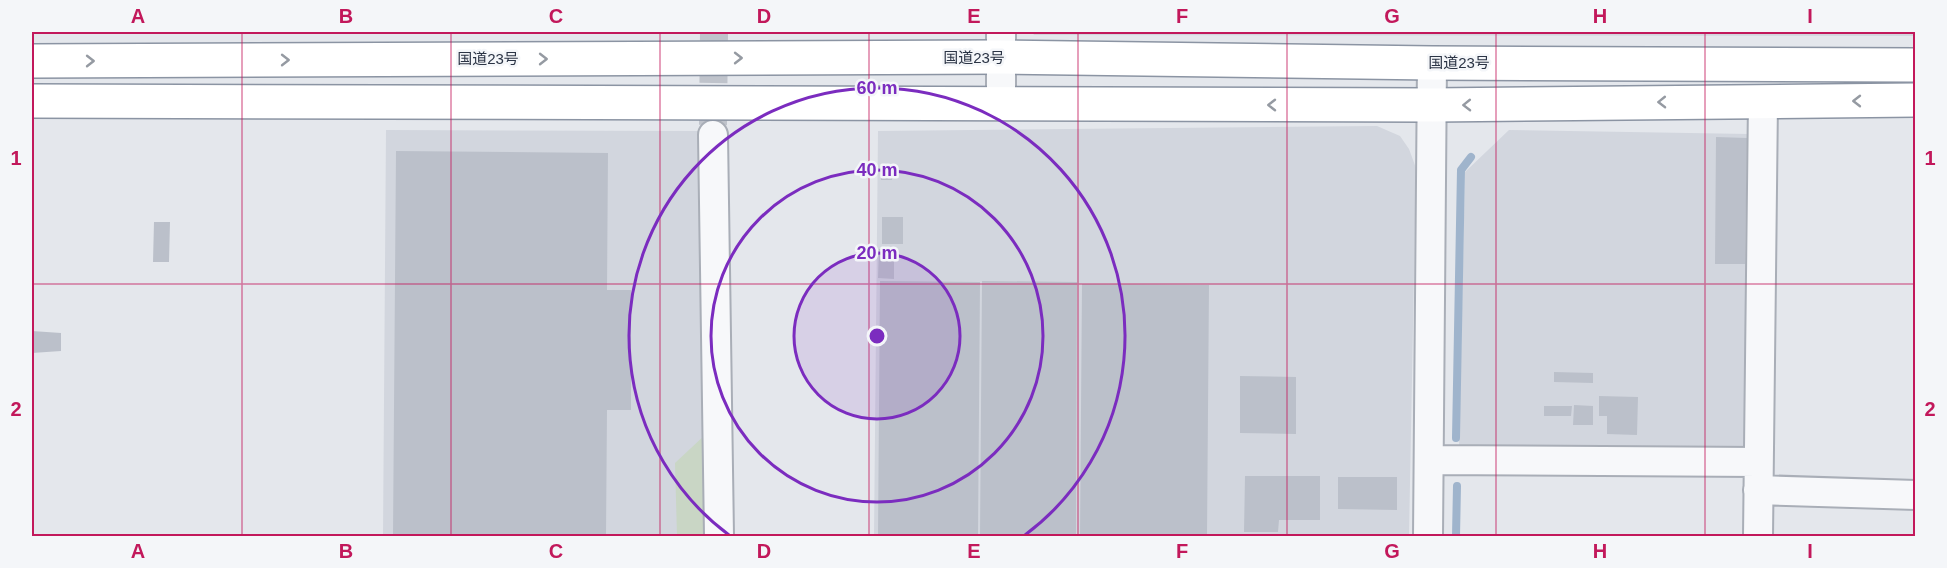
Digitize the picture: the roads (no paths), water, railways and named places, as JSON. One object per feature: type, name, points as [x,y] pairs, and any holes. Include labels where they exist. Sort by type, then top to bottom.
[{"type":"highway","name":"国道23号","points":[[32,61],[1001,44],[1432,63],[1916,65]]},
{"type":"highway","points":[[32,101],[1433,105],[1916,100]]},
{"type":"street","points":[[1001,44],[1001,104]]},
{"type":"street","points":[[1428,537],[1432,63]]},
{"type":"street","points":[[1758,537],[1763,101]]},
{"type":"street","points":[[713,135],[719,537]]},
{"type":"street","points":[[1430,460],[1758,462]]},
{"type":"street","points":[[1758,490],[1916,495]]},
{"type":"waterway","points":[[1456,438],[1461,170],[1471,157]]},
{"type":"waterway","points":[[1456,536],[1457,486]]},
{"type":"tunnel","points":[[713,125],[714,32]]}]
